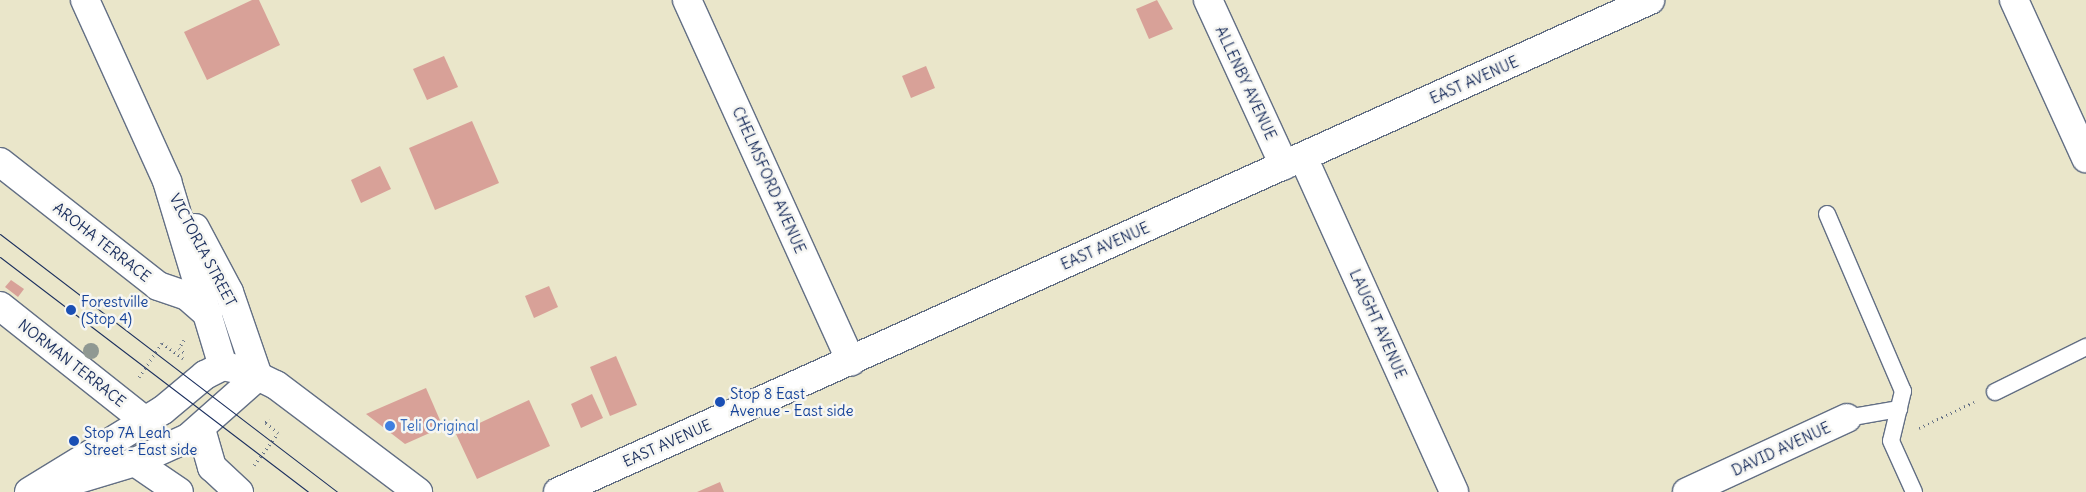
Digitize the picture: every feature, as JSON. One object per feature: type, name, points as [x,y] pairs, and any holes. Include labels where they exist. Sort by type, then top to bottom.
[{"type":"street","name":"VICTORIA STREET","points":[[85,0],[167,181],[229,292],[258,376]]},
{"type":"street","name":"CHELMSFORD AVENUE","points":[[687,0],[851,361]]},
{"type":"street","name":"ALLENBY AVENUE","points":[[1208,0],[1293,161]]},
{"type":"street","name":"EAST AVENUE","points":[[558,492],[1650,0]]},
{"type":"street","points":[[2014,0],[2086,158]]},
{"type":"street","name":"LAUGHT AVENUE","points":[[1293,161],[1454,492]]},
{"type":"street","name":"AROHA TERRACE","points":[[0,162],[145,273],[158,286],[193,299],[208,314]]},
{"type":"street","name":"VICTORIA STREET","points":[[167,181],[222,366]]},
{"type":"street","name":"NORMAN TERRACE","points":[[0,306],[144,420]]},
{"type":"street","points":[[29,492],[144,420],[222,366],[258,376],[418,492]]},
{"type":"street","points":[[33,492],[135,462],[201,429],[258,376]]},
{"type":"street","name":"DAVID AVENUE","points":[[1687,492],[1847,418]]},
{"type":"street","points":[[201,429],[212,467],[239,492]]},
{"type":"street","points":[[135,462],[179,492]]},
{"type":"lane","points":[[1827,214],[1904,391],[1891,441],[1914,492]]},
{"type":"lane","points":[[1995,392],[2086,347]]},
{"type":"lane","points":[[1847,418],[1899,409]]},
{"type":"path","points":[[144,381],[137,375],[162,342],[185,360],[188,355],[179,348],[186,337],[172,307],[174,292]]},
{"type":"path","points":[[134,380],[141,386]]},
{"type":"path","points":[[1891,441],[1995,392]]},
{"type":"path","points":[[247,460],[254,465],[278,433],[265,422],[268,418],[281,427]]},
{"type":"building","points":[[252,0],[259,0],[280,45],[207,80],[184,32]]},
{"type":"building","points":[[1157,0],[1173,29],[1149,39],[1136,9]]},
{"type":"building","points":[[444,56],[458,87],[427,100],[413,69]]},
{"type":"building","points":[[926,66],[935,88],[911,98],[902,76]]},
{"type":"building","points":[[472,121],[499,183],[435,210],[409,148]]},
{"type":"building","points":[[380,166],[391,189],[361,203],[351,180]]},
{"type":"building","points":[[11,280],[24,289],[18,297],[5,287]]},
{"type":"building","points":[[549,286],[558,307],[534,318],[525,296]]},
{"type":"building","points":[[616,356],[637,405],[610,416],[590,367]]},
{"type":"building","points":[[426,388],[443,427],[405,444],[366,414]]},
{"type":"building","points":[[592,394],[603,418],[581,428],[571,404]]},
{"type":"building","points":[[529,400],[550,446],[477,479],[456,434]]},
{"type":"building","points":[[720,482],[724,492],[697,492]]},
{"type":"tram line","points":[[0,234],[338,492]]},
{"type":"tram line","points":[[0,257],[308,492]]},
{"type":"place","name":"Forestville (Stop 4)","points":[[71,310]]},
{"type":"place","name":"Stop 8 East Avenue - East side","points":[[720,402]]},
{"type":"place","name":"Teli Original","points":[[390,426]]},
{"type":"place","name":"Stop 7A Leah Street - East side","points":[[74,441]]}]
